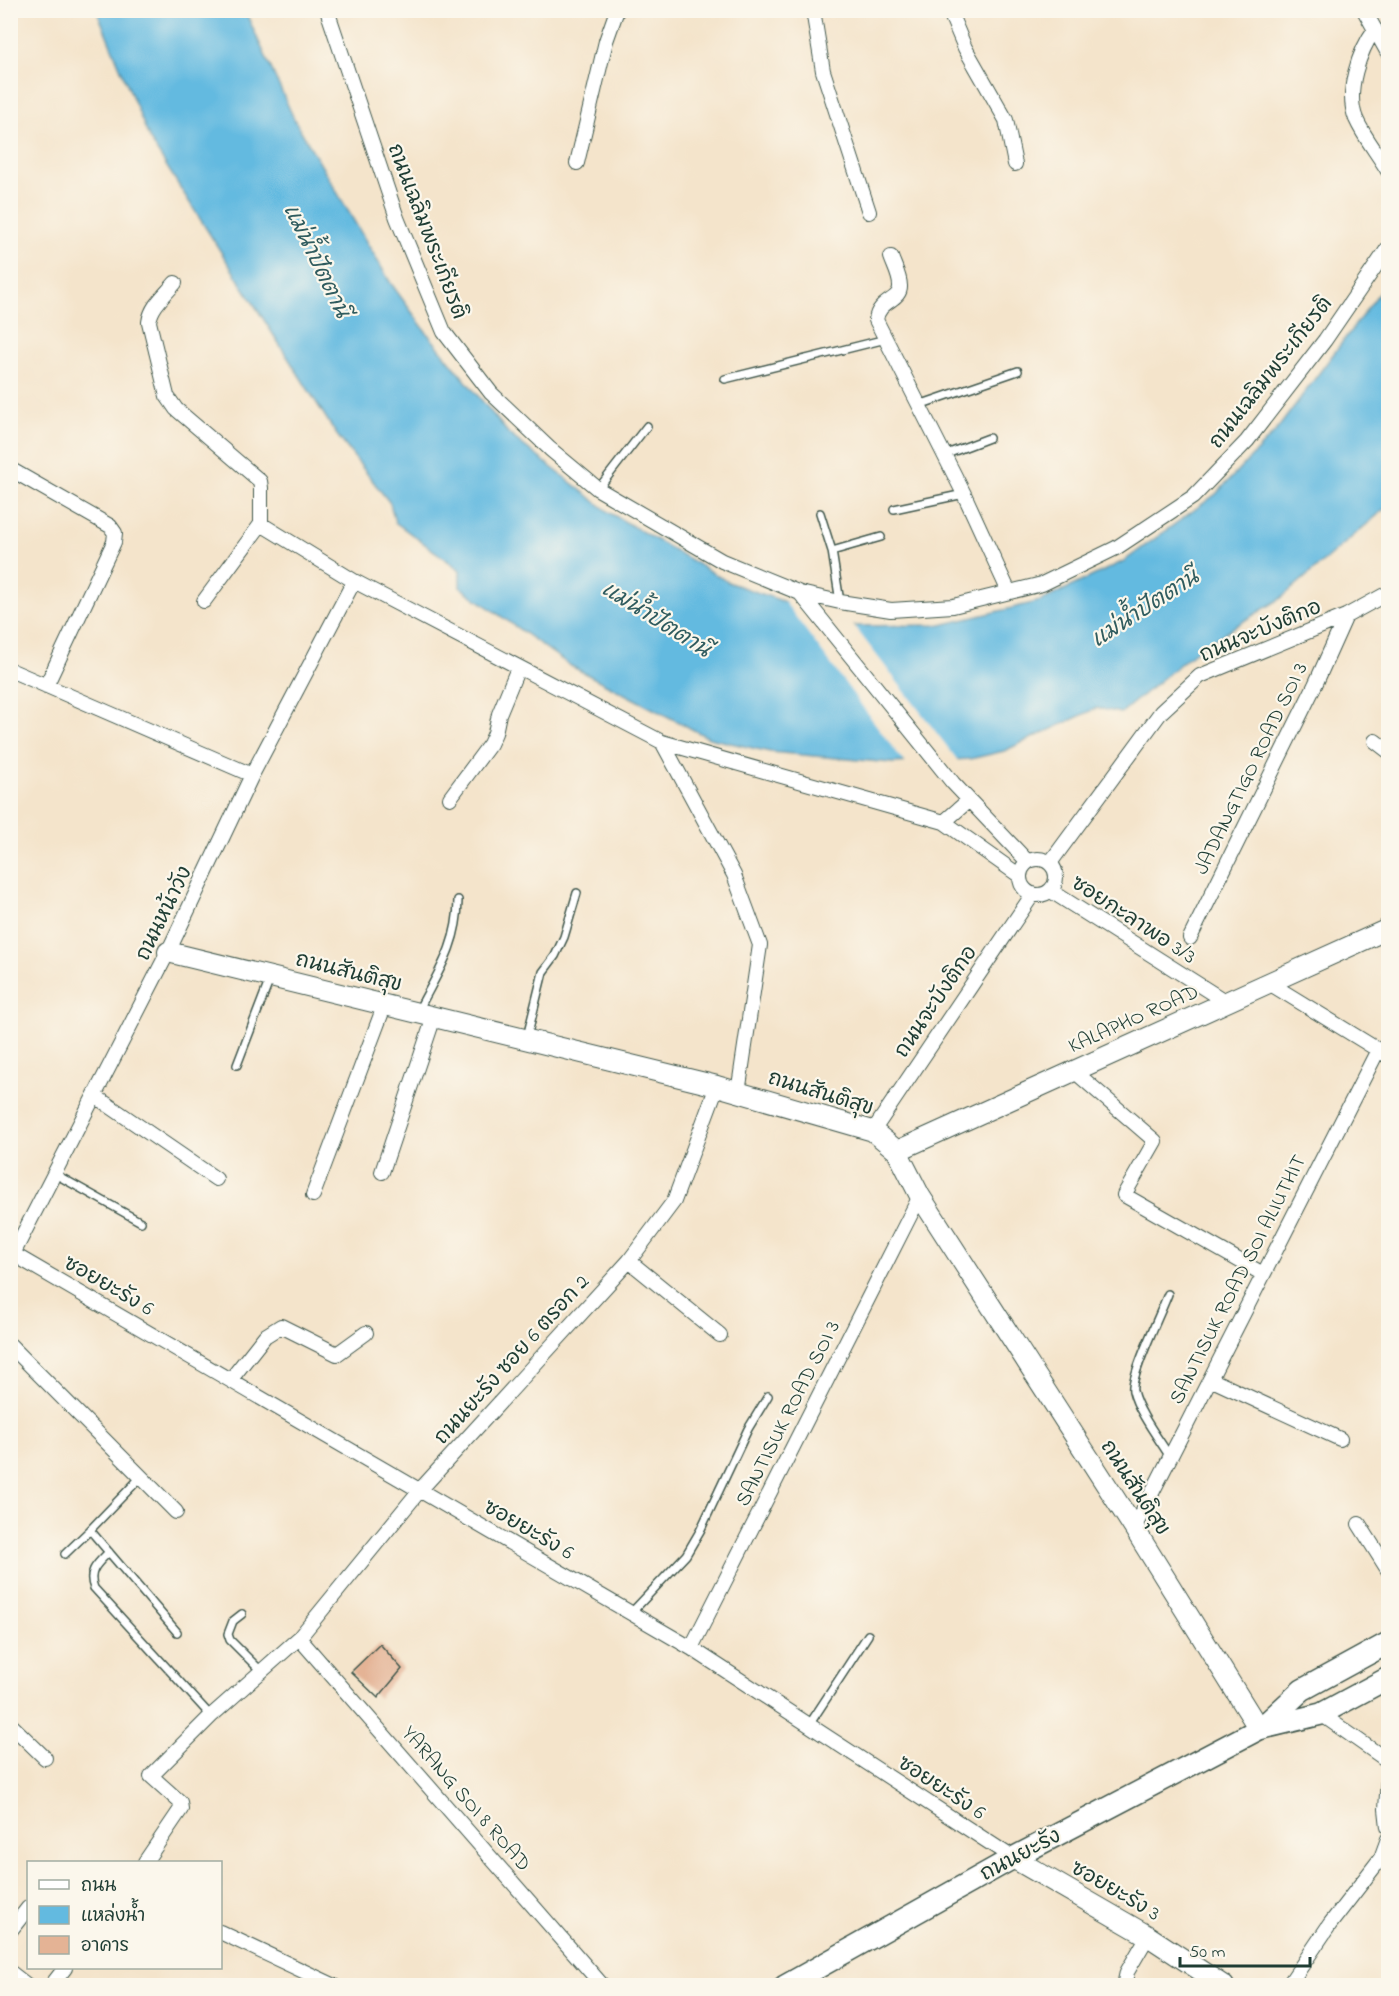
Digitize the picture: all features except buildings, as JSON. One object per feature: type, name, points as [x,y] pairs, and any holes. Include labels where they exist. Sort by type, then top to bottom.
[{"type":"main road","name":"ถนนยะรัง","points":[[1259,1729],[1302,1690],[1389,1643]]},
{"type":"main road","name":"ถนนยะรัง","points":[[785,1986],[1013,1858],[1259,1729],[1321,1714],[1389,1678]]},
{"type":"street","name":"ถนนเฉลิมพระเกียรติ","points":[[327,10],[397,218],[444,332],[491,393],[550,449],[598,489],[722,561],[800,592],[840,602],[891,610],[953,606],[1042,584],[1116,548],[1194,497],[1247,441],[1325,340],[1389,248]]},
{"type":"street","points":[[577,163],[606,41],[617,10]]},
{"type":"street","points":[[813,10],[823,71],[870,212]]},
{"type":"street","points":[[949,10],[965,48],[1006,120],[1015,164]]},
{"type":"street","points":[[1364,10],[1389,53]]},
{"type":"street","points":[[1375,29],[1364,43],[1360,54],[1355,73],[1353,97],[1355,117],[1389,171]]},
{"type":"street","points":[[891,257],[901,288],[896,297],[881,306],[876,320],[945,455],[1009,592]]},
{"type":"street","points":[[175,283],[156,304],[150,314],[149,322],[167,396],[176,410],[260,481],[261,488],[261,524],[204,601]]},
{"type":"street","points":[[10,469],[110,526],[115,533],[114,542],[46,686]]},
{"type":"street","points":[[261,524],[354,581],[662,742],[944,822],[1020,876]]},
{"type":"street","name":"ถนนหน้าวัง","points":[[12,1259],[168,952],[252,776],[354,581]]},
{"type":"street","points":[[800,592],[953,783],[1028,862]]},
{"type":"street","name":"ถนนจะบังติกอ","points":[[1050,863],[1161,712],[1200,676],[1346,616],[1389,593]]},
{"type":"street","name":"JADANGTIGO ROAD SOI 3","points":[[1190,938],[1315,685],[1346,616]]},
{"type":"street","points":[[450,798],[490,744],[499,714],[518,668]]},
{"type":"street","points":[[10,670],[252,776]]},
{"type":"street","points":[[1375,741],[1389,751]]},
{"type":"street","points":[[662,742],[734,875],[760,945],[738,1093]]},
{"type":"street","points":[[944,822],[969,800]]},
{"type":"street","points":[[1039,859],[1050,863],[1056,873],[1051,891],[1039,895],[1023,887],[1020,876],[1028,862],[1039,859]]},
{"type":"street","name":"ซอยกะลาพอ 3/3","points":[[1051,891],[1226,1002]]},
{"type":"street","name":"ถนนจะบังติกอ","points":[[873,1131],[1033,894]]},
{"type":"street","name":"KALAPHO ROAD","points":[[897,1151],[1389,929]]},
{"type":"street","name":"ถนนสันติสุข","points":[[168,952],[717,1086],[873,1131],[897,1151],[920,1196],[1134,1528],[1259,1729]]},
{"type":"street","points":[[1269,983],[1383,1053]]},
{"type":"street","points":[[313,1196],[385,1004]]},
{"type":"street","points":[[382,1172],[425,1015]]},
{"type":"street","name":"SANTISUK ROAD SOI ALIUTHIT","points":[[1134,1528],[1263,1274],[1383,1053]]},
{"type":"street","points":[[1074,1071],[1155,1141],[1124,1195],[1263,1274]]},
{"type":"street","name":"ถนนยะรัง ซอย 6 ตรอก 2","points":[[146,1861],[181,1809],[180,1802],[151,1776],[211,1716],[299,1638],[420,1490],[629,1261],[674,1201],[717,1086]]},
{"type":"street","points":[[95,1096],[216,1179]]},
{"type":"street","name":"SANTISUK ROAD SOI 3","points":[[691,1648],[920,1196]]},
{"type":"street","name":"ซอยยะรัง 6","points":[[12,1259],[231,1380],[691,1648],[1013,1858]]},
{"type":"street","points":[[629,1261],[720,1335]]},
{"type":"street","points":[[231,1380],[265,1336],[282,1326],[337,1354],[366,1333]]},
{"type":"street","points":[[10,1345],[176,1512]]},
{"type":"street","points":[[1210,1379],[1340,1439]]},
{"type":"street","points":[[1359,1524],[1389,1570]]},
{"type":"street","name":"YARANG SOI 8 ROAD","points":[[299,1638],[603,1986]]},
{"type":"street","points":[[1321,1714],[1389,1761]]},
{"type":"street","points":[[10,1724],[45,1758]]},
{"type":"street","points":[[1389,1779],[1386,1809],[1389,1827]]},
{"type":"street","points":[[1288,1986],[1330,1924],[1381,1858],[1389,1839]]},
{"type":"street","name":"ซอยยะรัง 3","points":[[1013,1858],[1148,1936],[1224,1986]]},
{"type":"street","points":[[10,1931],[27,1909]]},
{"type":"street","points":[[222,1933],[335,1986]]},
{"type":"street","points":[[1124,1986],[1127,1972],[1148,1936]]},
{"type":"street","points":[[54,1985],[64,1969]]},
{"type":"street","points":[[10,1972],[28,1986]]},
{"type":"lane","points":[[724,379],[886,339]]},
{"type":"lane","points":[[919,405],[1018,371]]},
{"type":"lane","points":[[598,489],[647,426]]},
{"type":"lane","points":[[945,455],[989,438]]},
{"type":"lane","points":[[894,509],[964,494]]},
{"type":"lane","points":[[820,513],[832,551],[840,602]]},
{"type":"lane","points":[[832,551],[881,537]]},
{"type":"lane","points":[[527,1039],[543,972],[555,956],[564,937],[577,893]]},
{"type":"lane","points":[[425,1015],[453,941],[458,919],[458,900]]},
{"type":"lane","points":[[237,1065],[271,977]]},
{"type":"lane","points":[[55,1174],[141,1222]]},
{"type":"lane","points":[[1168,1294],[1137,1370],[1132,1389],[1137,1402],[1170,1457]]},
{"type":"lane","points":[[631,1613],[686,1555],[700,1531],[748,1430],[768,1396]]},
{"type":"lane","points":[[65,1554],[140,1478]]},
{"type":"lane","points":[[90,1530],[177,1632]]},
{"type":"lane","points":[[109,1552],[94,1566],[91,1578],[94,1588],[211,1716]]},
{"type":"lane","points":[[242,1614],[233,1621],[228,1634],[230,1640],[261,1671]]},
{"type":"lane","points":[[809,1725],[868,1635]]},
{"type":"water","name":"แม่น้ำปัตตานี","points":[[97,11],[245,11],[295,121],[390,282],[427,333],[509,434],[610,513],[730,583],[855,626],[941,625],[1041,601],[1124,561],[1216,494],[1275,432],[1388,281],[1388,506],[1280,599],[1198,649],[1121,713],[1097,708],[1004,751],[970,759],[892,763],[770,752],[709,738],[571,666],[460,587],[460,570],[395,522],[390,503],[337,435],[150,140]]},
{"type":"pier","points":[[781,597],[851,622],[959,762],[906,765]]}]
